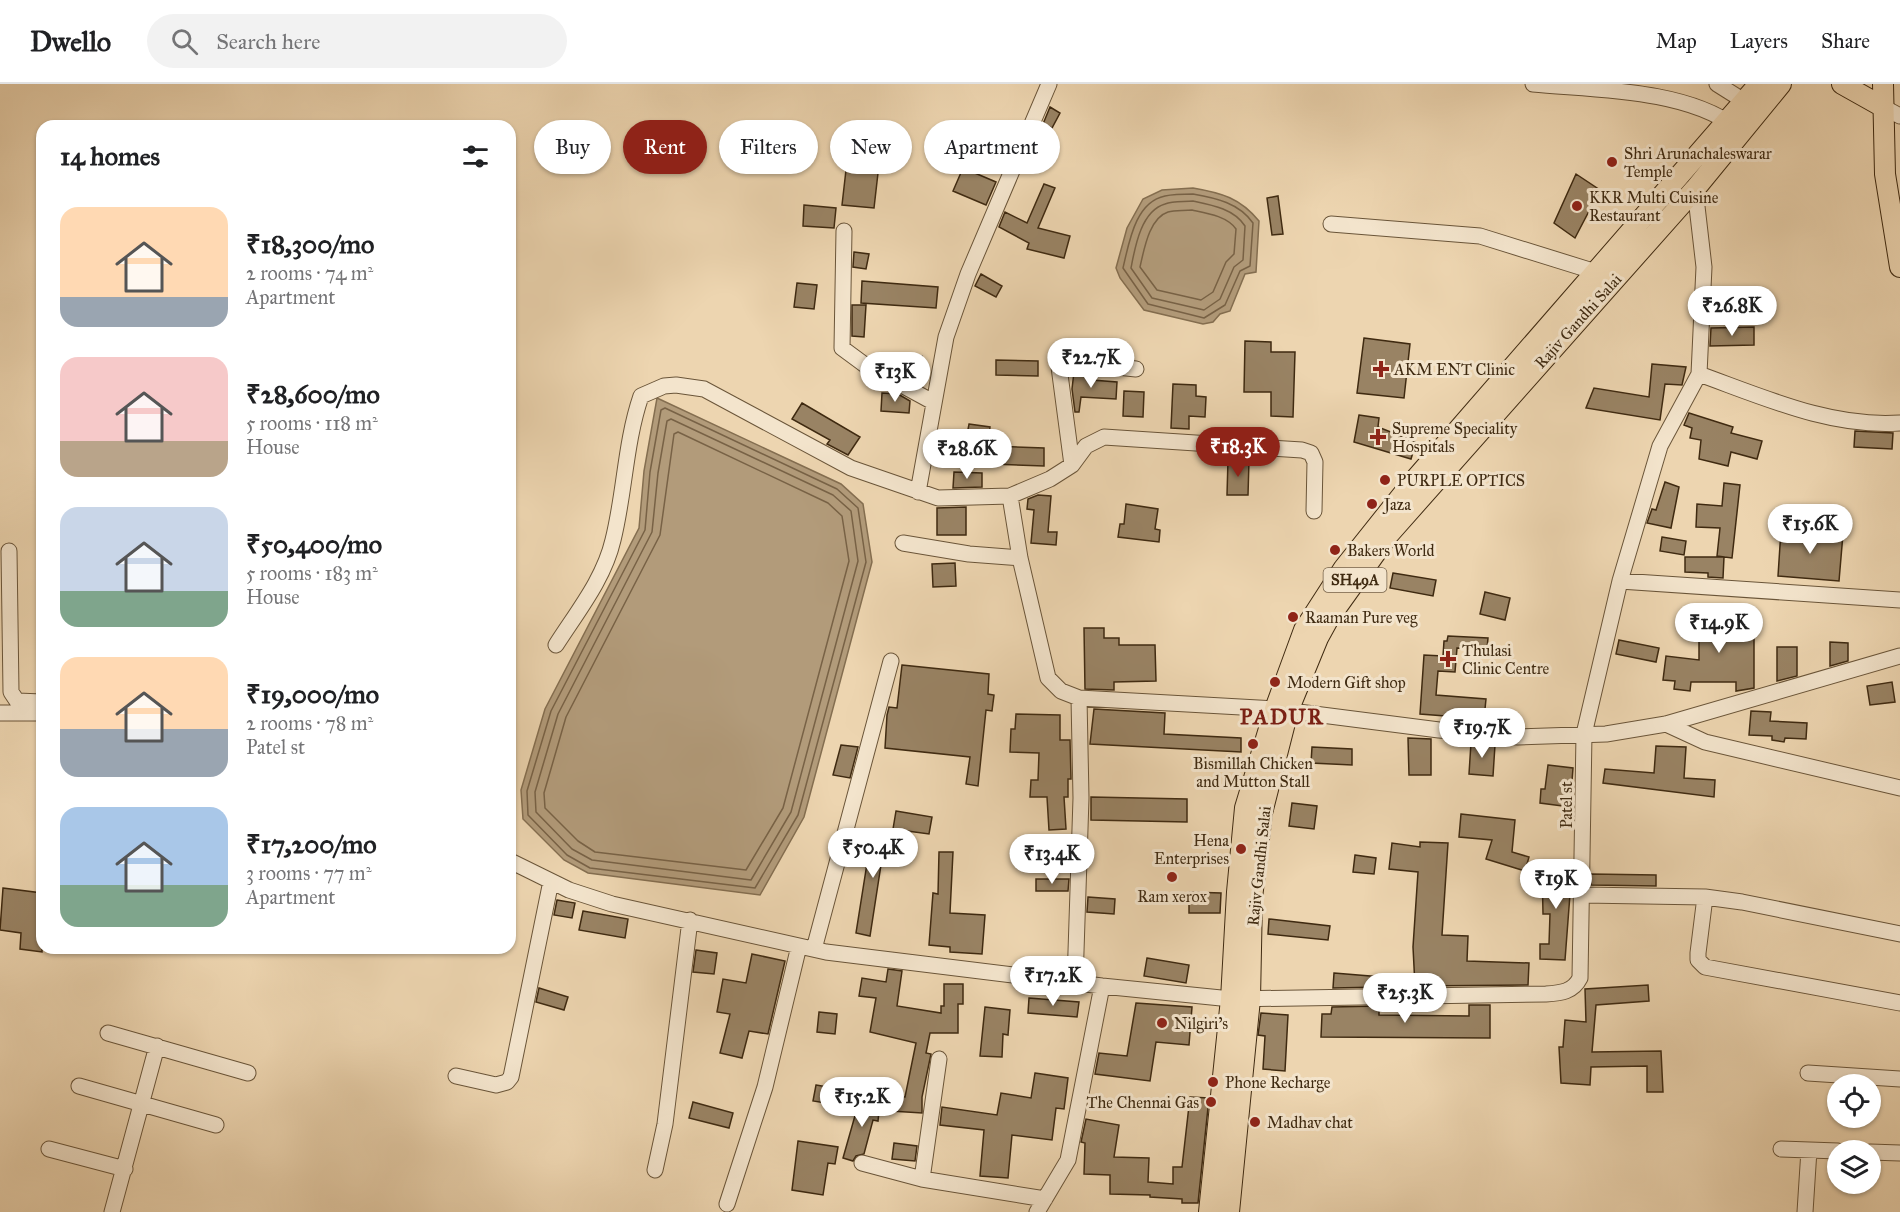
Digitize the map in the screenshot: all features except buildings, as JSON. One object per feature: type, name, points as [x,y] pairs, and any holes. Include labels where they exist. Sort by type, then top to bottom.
[{"type":"main road","name":"Rajiv Gandhi Salai","points":[[1752,106],[1759,84]]},
{"type":"main road","name":"Rajiv Gandhi Salai","points":[[1209,1212],[1241,999],[1262,813],[1282,710],[1304,630],[1344,568],[1411,484],[1596,272],[1735,127],[1752,106],[1781,84]]},
{"type":"main road","points":[[1842,84],[1891,112]]},
{"type":"main road","points":[[1883,84],[1891,112],[1885,174],[1900,267]]},
{"type":"main road","name":"Rajiv Gandhi Salai","points":[[1282,710],[1329,618],[1389,534],[1695,189],[1735,127]]},
{"type":"main road","name":"Rajiv Gandhi Salai","points":[[1229,1212],[1241,999]]},
{"type":"street","points":[[918,492],[946,337],[968,274],[1049,84]]},
{"type":"street","points":[[1533,84],[1663,98],[1689,103],[1735,127]]},
{"type":"street","points":[[1717,84],[1752,106]]},
{"type":"street","points":[[1695,189],[1704,267],[1699,374],[1790,407],[1853,422],[1900,423]]},
{"type":"street","points":[[1331,224],[1480,236],[1596,272]]},
{"type":"street","points":[[844,231],[842,348],[865,365],[933,402]]},
{"type":"street","points":[[1072,465],[1059,367],[1064,362],[1070,362],[1136,369]]},
{"type":"street","name":"Patel st","points":[[1241,999],[1546,994],[1563,993],[1576,987],[1580,978],[1583,895],[1584,734],[1620,581],[1660,446],[1699,374]]},
{"type":"street","points":[[556,645],[604,567],[613,540],[630,426],[641,396],[676,385],[704,389],[851,468],[938,498],[1010,496],[1050,479],[1072,465],[1086,446],[1104,436],[1113,436],[1302,450],[1311,453],[1315,462],[1314,511]]},
{"type":"street","points":[[1010,496],[1020,558],[1048,678],[1061,691],[1079,698],[1282,710],[1518,737],[1606,734],[1666,724],[1900,656]]},
{"type":"street","points":[[903,543],[969,554],[1020,558]]},
{"type":"street","points":[[9,551],[4,677],[17,702],[36,702]]},
{"type":"street","points":[[1620,581],[1900,600]]},
{"type":"street","points":[[814,949],[891,661]]},
{"type":"street","points":[[1075,982],[1081,798],[1079,698]]},
{"type":"street","points":[[0,712],[36,713]]},
{"type":"street","points":[[1666,724],[1705,741],[1900,788]]},
{"type":"street","points":[[516,864],[551,881],[612,904],[814,949],[1102,986],[1241,999]]},
{"type":"street","points":[[456,1076],[496,1085],[507,1082],[511,1077],[551,881]]},
{"type":"street","points":[[1583,895],[1705,897],[1742,902],[1900,934]]},
{"type":"street","points":[[1705,897],[1698,953],[1698,960],[1705,967],[1900,1003]]},
{"type":"street","points":[[655,1170],[664,1124],[690,920]]},
{"type":"street","points":[[727,1204],[765,1087],[799,946]]},
{"type":"street","points":[[1037,1212],[1068,1160],[1102,986]]},
{"type":"street","points":[[108,1033],[248,1073]]},
{"type":"street","points":[[112,1212],[157,1046]]},
{"type":"street","points":[[922,1179],[939,1059]]},
{"type":"street","points":[[1808,1073],[1900,1079]]},
{"type":"street","points":[[79,1086],[216,1125]]},
{"type":"street","points":[[49,1149],[125,1169]]},
{"type":"street","points":[[1781,1149],[1827,1151]]},
{"type":"street","points":[[1806,1212],[1809,1150]]},
{"type":"street","points":[[1881,1152],[1900,1153]]},
{"type":"street","points":[[862,1163],[922,1179],[1045,1199]]},
{"type":"water","points":[[1193,188],[1230,198],[1245,207],[1259,221],[1256,272],[1245,274],[1230,311],[1220,314],[1213,322],[1203,324],[1144,310],[1120,278],[1116,268],[1127,228],[1143,199],[1162,190]]},
{"type":"water","points":[[657,398],[841,484],[863,504],[872,562],[804,817],[760,895],[588,873],[564,860],[523,819],[521,790],[545,709],[639,528],[644,471]]},
{"type":"place","name":"Shri Arunachaleswarar Temple","points":[[1612,162]]},
{"type":"place","name":"KKR Multi Cuisine Restaurant","points":[[1577,206]]},
{"type":"place","name":"AKM ENT Clinic","points":[[1381,369]]},
{"type":"place","name":"Supreme Speciality Hospitals","points":[[1378,437]]},
{"type":"place","name":"PURPLE OPTICS","points":[[1385,480]]},
{"type":"place","name":"Jaza","points":[[1372,504]]},
{"type":"place","name":"Bakers World","points":[[1335,550]]},
{"type":"place","name":"Raaman Pure veg","points":[[1293,617]]},
{"type":"place","name":"Thulasi Clinic Centre","points":[[1448,659]]},
{"type":"place","name":"Modern Gift shop","points":[[1275,682]]},
{"type":"place","name":"Bismillah Chicken and Mutton Stall","points":[[1253,744]]},
{"type":"place","name":"Hena Enterprises","points":[[1241,849]]},
{"type":"place","name":"Ram xerox","points":[[1172,877]]},
{"type":"place","name":"Nilgiri's","points":[[1162,1023]]},
{"type":"place","name":"Phone Recharge","points":[[1213,1082]]},
{"type":"place","name":"The Chennai Gas","points":[[1211,1102]]},
{"type":"place","name":"Madhav chat","points":[[1255,1122]]},
{"type":"district","name":"PADUR","points":[[1282,716]]}]
